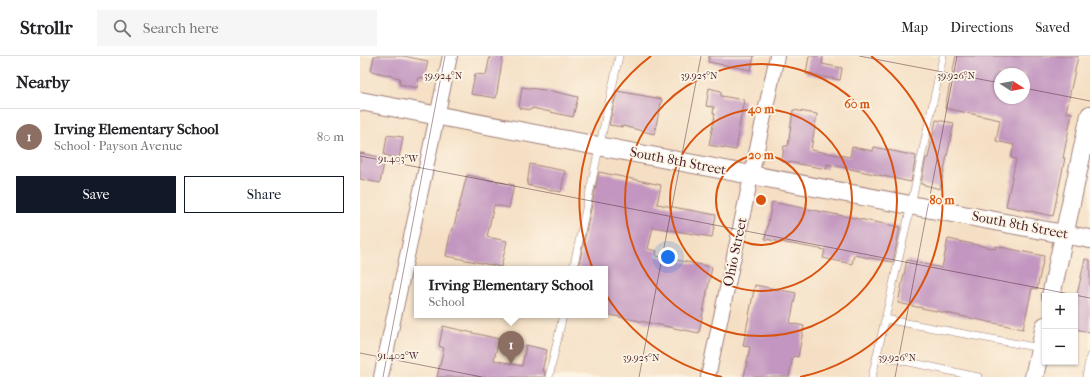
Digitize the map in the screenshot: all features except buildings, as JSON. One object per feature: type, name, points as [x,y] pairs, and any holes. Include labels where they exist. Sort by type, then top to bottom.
[{"type":"street","points":[[381,377],[450,56]]},
{"type":"street","name":"Ohio Street","points":[[708,377],[777,56]]},
{"type":"street","name":"South 8th Street","points":[[360,101],[1090,239]]},
{"type":"street","points":[[1052,293],[1090,115]]},
{"type":"street","points":[[1034,377],[1044,329]]},
{"type":"lane","points":[[574,266],[619,56]]},
{"type":"lane","points":[[872,377],[943,56]]},
{"type":"lane","points":[[549,377],[562,318]]},
{"type":"lane","points":[[885,319],[1040,348]]},
{"type":"lane","points":[[877,355],[978,377]]},
{"type":"lane","points":[[1086,377],[1090,356]]},
{"type":"place","name":"Irving Elementary School","points":[[511,364]]}]
